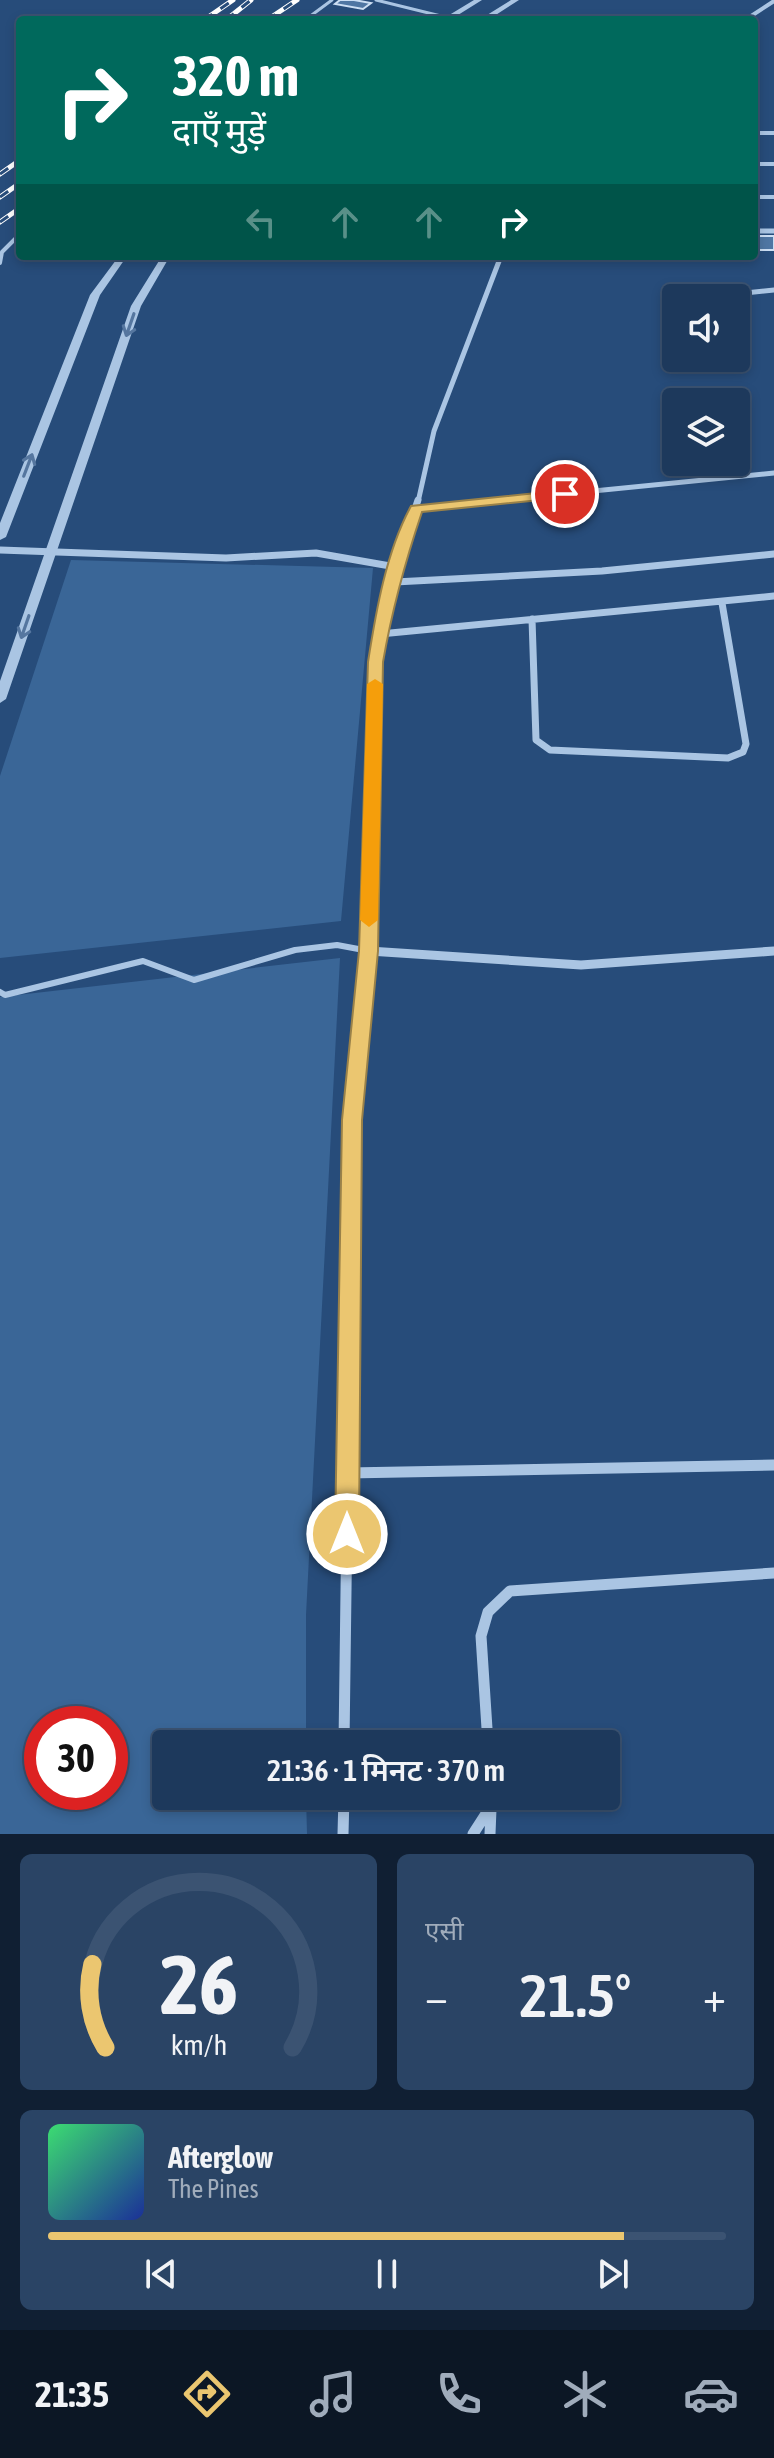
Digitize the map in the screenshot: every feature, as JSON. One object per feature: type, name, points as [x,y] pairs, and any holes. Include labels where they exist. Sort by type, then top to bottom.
[{"type":"street","points":[[452,16],[479,0]]},
{"type":"street","points":[[490,16],[516,0]]},
{"type":"street","points":[[751,16],[774,1]]},
{"type":"street","points":[[0,537],[95,295],[120,260]]},
{"type":"street","points":[[0,699],[136,306],[164,260]]},
{"type":"street","points":[[344,1730],[352,1120],[369,951],[376,662],[396,567],[416,509],[434,431],[499,260]]},
{"type":"street","points":[[750,293],[774,290]]},
{"type":"street","points":[[416,509],[774,473]]},
{"type":"street","points":[[0,550],[226,558],[316,553],[396,567]]},
{"type":"street","points":[[395,582],[602,571],[774,554]]},
{"type":"street","points":[[380,634],[774,596]]},
{"type":"street","points":[[532,619],[536,740],[542,747],[566,752],[728,758],[743,752],[746,744],[722,603]]},
{"type":"street","points":[[369,951],[581,965],[774,951]]},
{"type":"street","points":[[348,1473],[774,1465]]},
{"type":"street","points":[[487,1730],[481,1636],[488,1612],[510,1591],[774,1573]]},
{"type":"street","points":[[343,1834],[344,1810]]},
{"type":"street","points":[[473,1834],[484,1810]]},
{"type":"street","points":[[489,1810],[490,1834]]},
{"type":"lane","points":[[310,16],[332,0]]},
{"type":"lane","points":[[376,0],[436,16]]},
{"type":"lane","points":[[0,263],[2,252],[16,238]]},
{"type":"lane","points":[[0,992],[5,995],[43,988],[143,961],[194,980],[295,950],[337,945],[369,951]]},
{"type":"shaded area","points":[[71,560],[373,568],[341,921],[0,958],[0,776]]},
{"type":"shaded area","points":[[340,958],[306,1615],[306,1730],[152,1730],[152,1810],[306,1810],[307,1834],[0,1834],[0,997]]},
{"type":"building","points":[[340,0],[371,3],[363,9],[335,4]]},
{"type":"building","points":[[758,236],[774,236],[774,250],[758,250]]},
{"type":"railway","points":[[210,16],[233,0]]},
{"type":"railway","points":[[231,16],[251,0]]},
{"type":"railway","points":[[273,16],[297,0]]},
{"type":"railway","points":[[0,174],[16,163]]},
{"type":"railway","points":[[0,197],[16,186]]},
{"type":"railway","points":[[0,222],[16,211]]},
{"type":"slow traffic","points":[[369,920],[375,684]]},
{"type":"route","points":[[347,1534],[352,1120],[369,951],[376,662],[380,634],[395,582],[396,567],[416,509],[565,494]]}]
